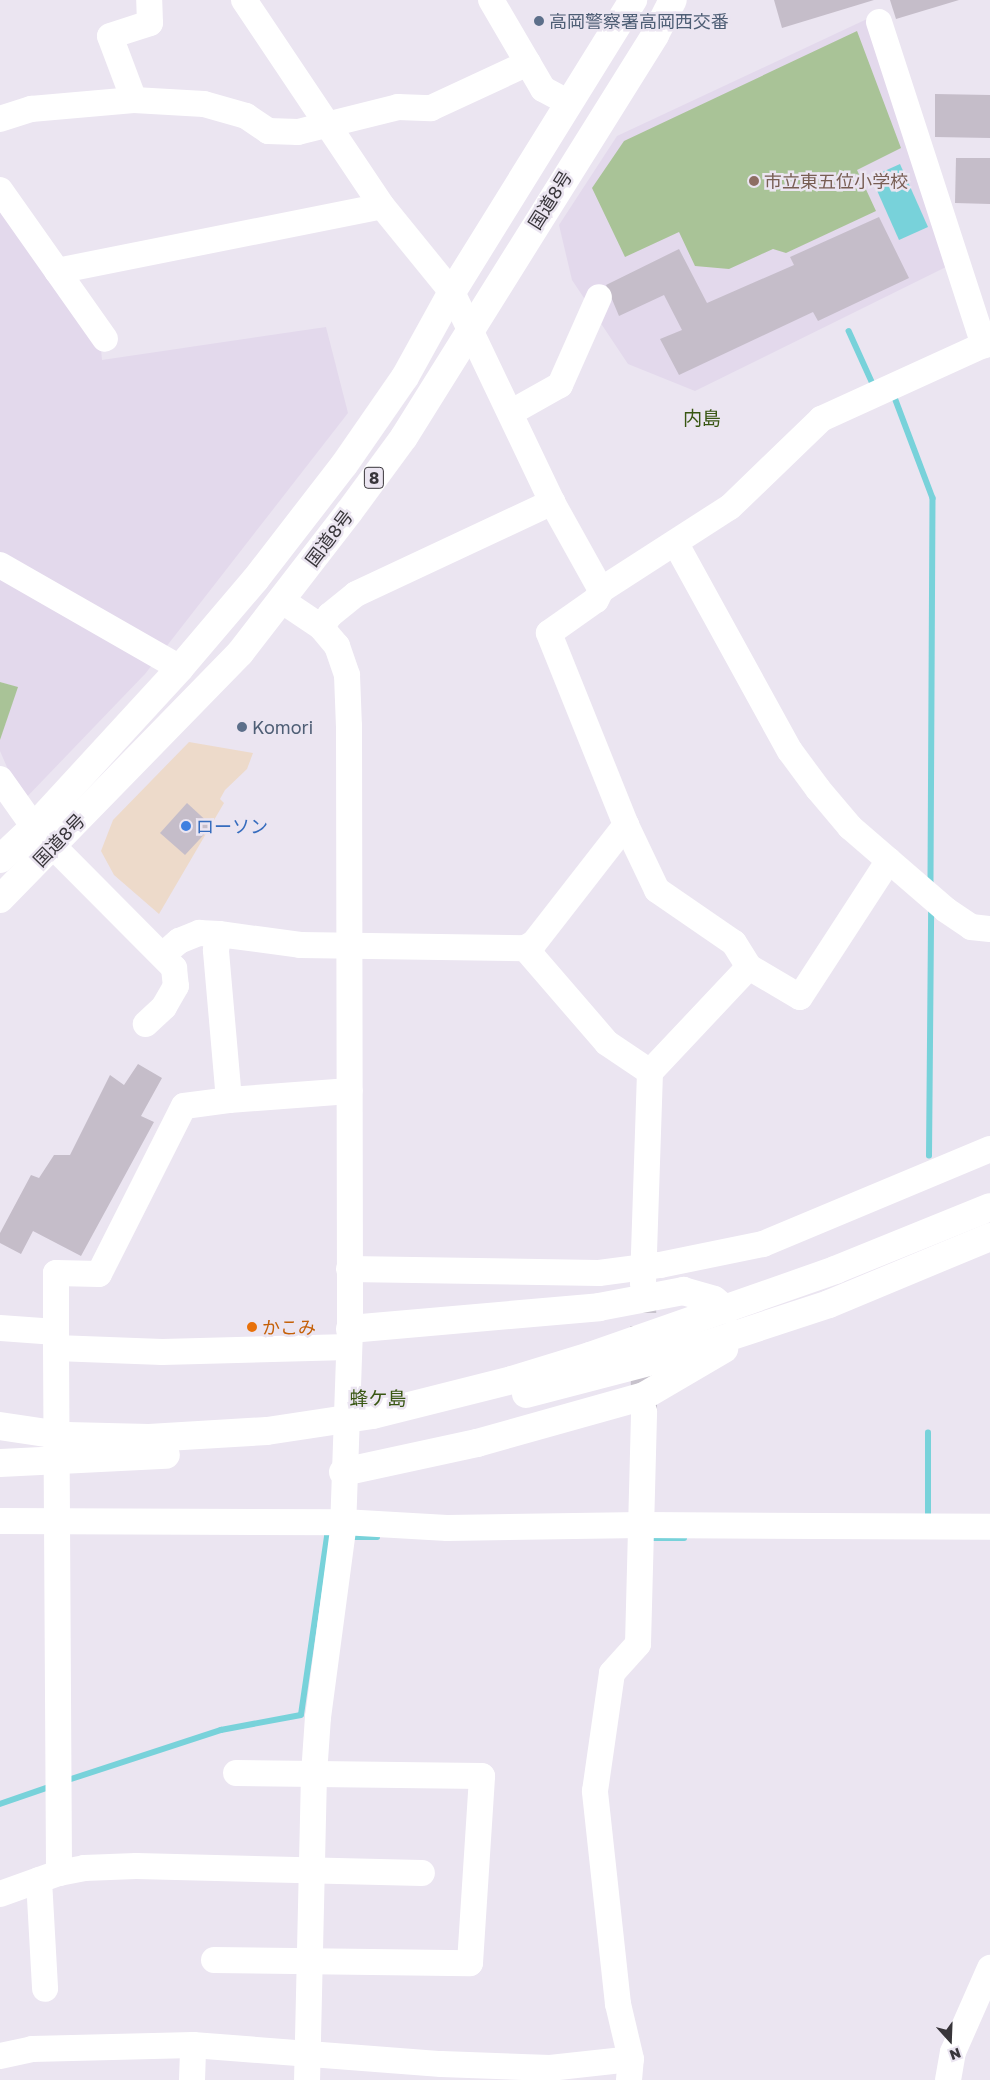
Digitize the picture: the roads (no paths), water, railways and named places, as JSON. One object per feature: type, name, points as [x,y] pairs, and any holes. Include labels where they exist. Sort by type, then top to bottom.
[{"type":"highway","name":"国道8号","points":[[0,859],[34,827],[180,668],[255,580],[344,465],[405,377],[452,292],[567,102],[633,0]]},
{"type":"highway","name":"国道8号","points":[[0,900],[208,687],[281,600],[404,437],[469,328],[654,35],[673,0]]},
{"type":"highway","points":[[11,1428],[67,1436],[159,1438],[374,1421],[512,1380],[727,1310],[990,1207]]},
{"type":"highway","points":[[829,1304],[990,1237]]},
{"type":"highway","points":[[7,1463],[220,1450],[567,1384],[668,1357],[829,1304],[901,1283],[990,1251]]},
{"type":"highway","points":[[349,1338],[598,1307],[683,1291],[714,1300],[727,1310]]},
{"type":"highway","points":[[343,1472],[477,1443],[644,1396],[672,1382],[743,1337],[780,1320]]},
{"type":"street","points":[[134,100],[110,36],[150,23],[149,0]]},
{"type":"street","points":[[244,0],[382,206],[452,292],[512,412],[552,502],[601,590]]},
{"type":"street","points":[[491,0],[543,90],[567,102]]},
{"type":"street","points":[[879,22],[987,344],[821,419],[730,507],[676,544],[601,590],[596,600],[549,633],[626,825],[656,890],[734,943],[749,967],[800,996],[889,860]]},
{"type":"street","points":[[0,119],[32,109],[134,100],[204,104],[246,116],[268,131],[298,132],[398,107],[431,108],[528,62]]},
{"type":"street","points":[[0,190],[105,339]]},
{"type":"street","points":[[56,271],[382,206]]},
{"type":"street","points":[[512,412],[560,385],[599,297]]},
{"type":"street","points":[[321,627],[330,615],[356,594],[552,502]]},
{"type":"street","points":[[676,544],[790,751],[850,826],[946,910],[971,927],[990,930]]},
{"type":"street","points":[[0,565],[180,668]]},
{"type":"street","points":[[281,600],[321,627],[337,646],[347,675],[350,945],[349,1338],[342,1533],[318,1718],[314,1774],[308,1960],[307,2080]]},
{"type":"street","points":[[0,779],[34,827],[164,954],[174,968],[176,986],[164,1007],[146,1024]]},
{"type":"street","points":[[164,954],[178,941],[199,933],[219,934],[300,946],[525,948],[534,943],[626,825]]},
{"type":"street","points":[[219,934],[216,950],[229,1100]]},
{"type":"street","points":[[525,948],[608,1043],[650,1072]]},
{"type":"street","points":[[643,1277],[650,1072],[749,967]]},
{"type":"street","points":[[45,1989],[49,1877],[58,1785],[56,1273],[99,1274],[184,1106],[229,1100],[350,1091]]},
{"type":"street","points":[[349,1269],[599,1273],[643,1277],[763,1244],[990,1149]]},
{"type":"street","points":[[0,1328],[56,1340],[162,1352],[349,1338]]},
{"type":"street","points":[[0,2056],[32,2049],[193,2045],[441,2064],[630,2070],[618,2004],[595,1791],[612,1673],[638,1644],[644,1411]]},
{"type":"street","points":[[0,1522],[58,1521],[342,1533],[447,1528],[641,1536],[927,1527],[990,1527]]},
{"type":"street","points":[[214,1960],[470,1964],[482,1776],[236,1773]]},
{"type":"street","points":[[0,1894],[49,1877],[136,1866],[422,1873]]},
{"type":"street","points":[[948,2080],[953,2052],[990,1968]]},
{"type":"street","points":[[192,2080],[193,2045]]},
{"type":"water","points":[[900,164],[928,227],[899,240],[871,177]]},
{"type":"waterway","points":[[849,331],[873,384]]},
{"type":"waterway","points":[[894,395],[933,498],[931,886]]},
{"type":"waterway","points":[[929,1156],[931,908]]},
{"type":"waterway","points":[[928,1433],[928,1521]]},
{"type":"waterway","points":[[65,1781],[221,1730],[301,1715],[327,1536],[337,1537]]},
{"type":"waterway","points":[[348,1537],[377,1537]]},
{"type":"waterway","points":[[648,1538],[684,1538]]},
{"type":"waterway","points":[[0,1804],[52,1786]]},
{"type":"tunnel","points":[[643,1287],[644,1411]]},
{"type":"place","name":"高岡警察署高岡西交番","points":[[539,21]]},
{"type":"place","name":"市立東五位小学校","points":[[754,181]]},
{"type":"place","name":"Komori","points":[[242,727]]},
{"type":"place","name":"ローソン","points":[[186,826]]},
{"type":"place","name":"かこみ","points":[[252,1327]]},
{"type":"district","name":"内島","points":[[702,418]]},
{"type":"district","name":"蜂ケ島","points":[[378,1398]]}]
